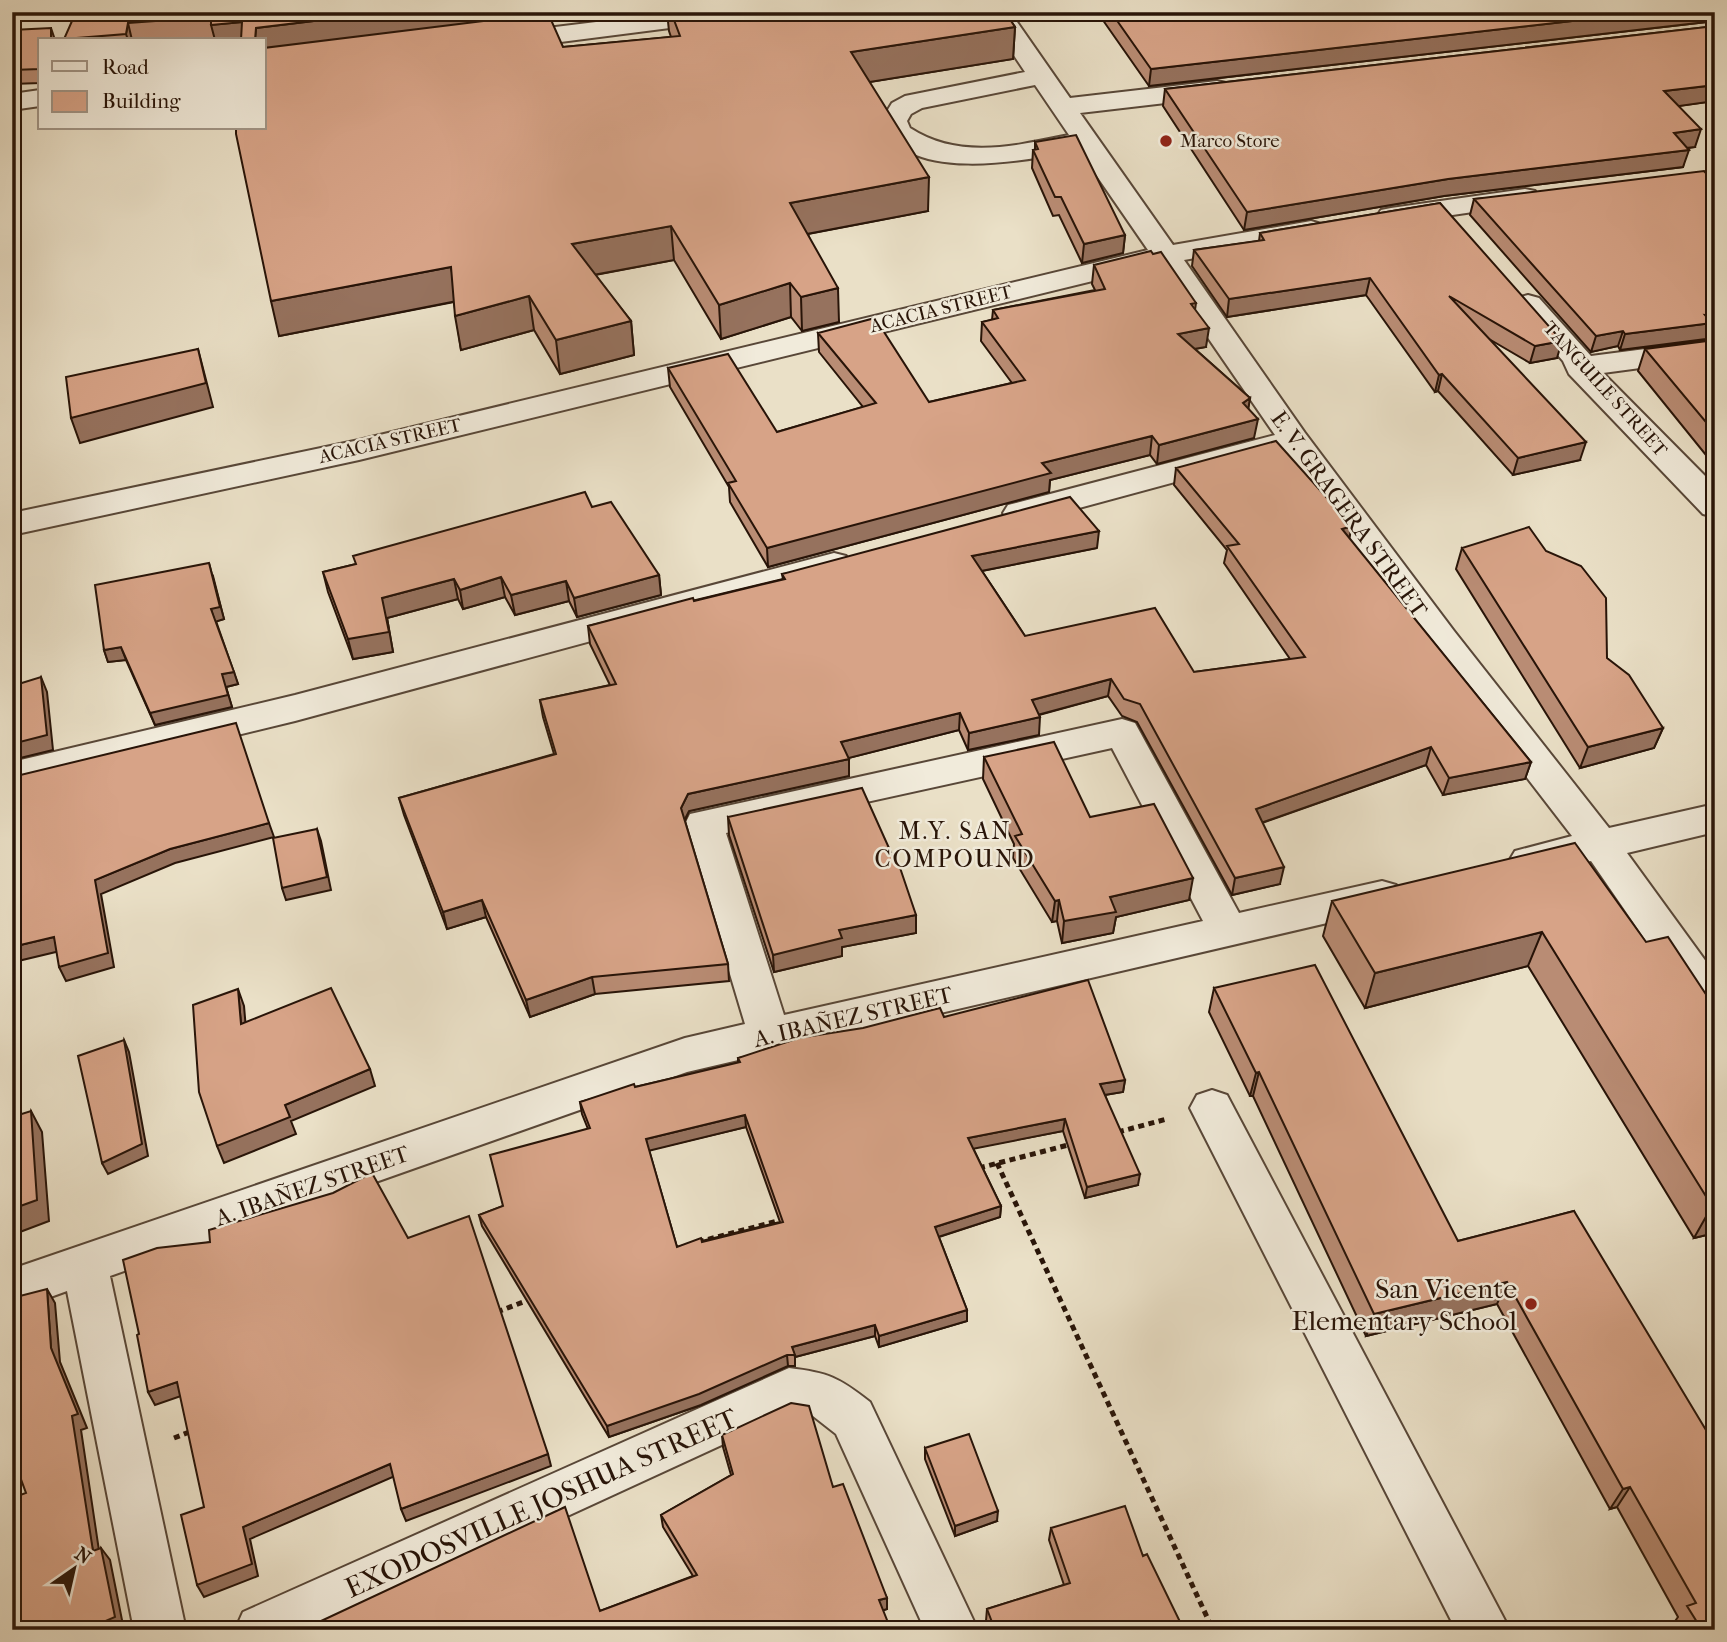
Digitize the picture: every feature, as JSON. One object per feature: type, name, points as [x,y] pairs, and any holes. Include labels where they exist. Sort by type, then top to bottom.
[{"type":"street","points":[[476,45],[740,12]]},
{"type":"street","name":"E. V. GRAGERA STREET","points":[[997,12],[1163,255],[1294,440],[1441,640],[1600,844],[1715,1007]]},
{"type":"street","points":[[1042,75],[914,102],[901,109],[894,121],[898,132],[918,145],[952,155],[989,155],[1086,140]]},
{"type":"street","points":[[1063,107],[1243,86]]},
{"type":"street","points":[[12,102],[38,98]]},
{"type":"street","name":"ACACIA STREET","points":[[12,524],[359,450],[1163,255],[1444,207],[1552,194]]},
{"type":"street","points":[[1444,207],[1470,237]]},
{"type":"street","name":"TANGUILE STREET","points":[[1506,278],[1578,359],[1580,367],[1715,506]]},
{"type":"street","points":[[1580,367],[1715,349]]},
{"type":"street","points":[[984,523],[1294,440]]},
{"type":"street","points":[[12,776],[295,708],[862,556]]},
{"type":"street","points":[[770,1036],[704,824],[1122,732],[1229,932]]},
{"type":"street","points":[[1494,869],[1715,818]]},
{"type":"street","name":"A. IBAÑEZ STREET","points":[[12,1290],[685,1055],[1414,888]]},
{"type":"street","points":[[1212,1108],[1484,1630]]},
{"type":"street","points":[[85,1265],[160,1630]]},
{"type":"street","name":"EXODOSVILLE JOSHUA STREET","points":[[261,1630],[789,1390],[824,1395],[853,1419],[953,1630]]},
{"type":"path","points":[[1105,1136],[1212,1108]]},
{"type":"path","points":[[970,1170],[1078,1142]]},
{"type":"path","points":[[997,1163],[1213,1630]]},
{"type":"path","points":[[689,1244],[796,1216]]},
{"type":"path","points":[[494,1313],[533,1298]]},
{"type":"path","points":[[123,1458],[200,1428]]},
{"type":"building","points":[[76,12],[388,12],[256,28],[255,38],[241,38],[242,22],[211,25],[211,17],[128,23],[126,34],[64,38]]},
{"type":"building","points":[[671,12],[1005,12],[1015,27],[851,52],[929,177],[790,203],[838,288],[801,297],[790,283],[719,305],[671,226],[572,244],[631,321],[556,340],[529,296],[455,316],[451,267],[271,301],[236,134],[236,130],[266,130],[266,48],[548,13],[563,47],[680,36]]},
{"type":"building","points":[[1111,12],[1651,12],[1151,69]]},
{"type":"building","points":[[1715,26],[1715,85],[1664,91],[1701,129],[1674,133],[1689,150],[1448,179],[1247,212],[1165,89]]},
{"type":"building","points":[[51,28],[51,38],[38,38],[38,69],[12,70],[12,30]]},
{"type":"building","points":[[1076,135],[1125,235],[1084,244],[1061,197],[1055,197],[1033,150],[1038,149],[1035,142]]},
{"type":"building","points":[[1704,171],[1715,183],[1715,316],[1705,315],[1712,323],[1625,334],[1623,331],[1596,336],[1474,199]]},
{"type":"building","points":[[1440,203],[1562,341],[1535,346],[1449,296],[1586,442],[1518,458],[1442,374],[1439,375],[1370,278],[1229,299],[1194,250],[1264,240],[1260,233]]},
{"type":"building","points":[[1151,251],[1153,254],[1161,252],[1196,303],[1191,304],[1209,328],[1178,334],[1250,398],[1243,403],[1258,419],[1159,445],[1152,436],[1042,463],[1051,473],[767,548],[728,483],[736,481],[668,368],[728,354],[777,432],[876,403],[818,333],[875,318],[929,402],[1025,380],[982,322],[998,318],[993,310],[1105,289],[1094,265]]},
{"type":"building","points":[[1715,340],[1715,433],[1645,349]]},
{"type":"building","points":[[198,349],[206,383],[71,418],[66,377]]},
{"type":"building","points":[[1276,441],[1352,526],[1342,529],[1531,762],[1449,778],[1431,747],[1256,809],[1284,867],[1235,878],[1140,704],[1124,699],[1111,679],[1032,700],[1040,717],[969,733],[960,713],[841,742],[849,759],[688,794],[681,808],[728,964],[592,977],[526,1000],[482,900],[443,912],[399,798],[556,754],[540,700],[616,684],[588,626],[693,598],[694,601],[785,579],[782,574],[1070,497],[1099,531],[972,556],[1025,636],[1155,608],[1194,672],[1305,657],[1227,546],[1239,544],[1176,468]]},
{"type":"building","points":[[585,492],[592,507],[611,502],[659,575],[574,598],[566,581],[511,595],[501,577],[460,590],[454,579],[382,598],[389,632],[348,639],[323,572],[356,564],[353,556]]},
{"type":"building","points":[[1529,527],[1546,551],[1581,566],[1606,598],[1607,658],[1629,675],[1663,728],[1588,747],[1462,548]]},
{"type":"building","points":[[209,563],[220,607],[211,609],[234,672],[222,674],[228,695],[150,713],[121,647],[104,650],[95,585]]},
{"type":"building","points":[[41,677],[47,735],[12,744],[12,686]]},
{"type":"building","points":[[236,723],[269,823],[170,849],[95,880],[108,953],[59,967],[54,937],[12,947],[12,777]]},
{"type":"building","points":[[1054,742],[1090,817],[1154,804],[1193,878],[1110,897],[1116,912],[1064,921],[1059,900],[1055,901],[1015,836],[1022,834],[984,757]]},
{"type":"building","points":[[862,788],[893,857],[896,856],[916,915],[839,930],[842,938],[773,955],[728,817]]},
{"type":"building","points":[[317,829],[327,877],[282,888],[273,838]]},
{"type":"building","points":[[1575,843],[1646,942],[1668,937],[1715,1008],[1715,1206],[1712,1206],[1542,932],[1375,973],[1332,901]]},
{"type":"building","points":[[1315,965],[1458,1241],[1574,1211],[1715,1445],[1715,1630],[1702,1630],[1687,1606],[1696,1603],[1630,1487],[1623,1489],[1507,1282],[1374,1314],[1259,1072],[1256,1073],[1214,988]]},
{"type":"building","points":[[1088,980],[1125,1080],[1100,1084],[1140,1174],[1087,1187],[1065,1119],[968,1138],[1001,1206],[935,1227],[967,1310],[879,1336],[875,1325],[792,1347],[795,1355],[787,1355],[699,1394],[607,1426],[479,1215],[503,1206],[490,1155],[590,1128],[580,1102],[634,1084],[635,1087],[740,1062],[738,1058],[799,1038],[863,1028],[940,1008],[944,1017]],"holes":[[[745,1115],[783,1222],[702,1242],[701,1238],[677,1247],[646,1139]]]},
{"type":"building","points":[[331,988],[370,1069],[285,1105],[290,1117],[217,1146],[199,1092],[193,1005],[238,989],[241,1024]]},
{"type":"building","points":[[124,1040],[142,1144],[102,1163],[78,1056]]},
{"type":"building","points":[[31,1111],[37,1200],[12,1209],[12,1117]]},
{"type":"building","points":[[372,1173],[408,1238],[469,1216],[548,1454],[401,1509],[390,1464],[243,1527],[252,1564],[197,1585],[181,1515],[204,1507],[177,1382],[148,1392],[123,1260],[157,1248],[210,1242],[209,1230],[333,1193]]},
{"type":"building","points":[[47,1289],[51,1348],[78,1414],[72,1416],[93,1551],[101,1548],[115,1617],[85,1630],[12,1630],[12,1498],[26,1493],[12,1455],[12,1298]]},
{"type":"building","points":[[791,1403],[809,1406],[833,1487],[843,1484],[887,1598],[879,1600],[891,1630],[326,1630],[321,1621],[565,1507],[600,1611],[697,1575],[661,1515],[733,1474],[722,1435]]},
{"type":"building","points":[[969,1434],[998,1511],[955,1526],[925,1448]]},
{"type":"building","points":[[1125,1506],[1143,1556],[1147,1554],[1184,1630],[995,1630],[987,1609],[1070,1583],[1051,1528]]},
{"type":"place","name":"Marco Store","points":[[1166,141]]},
{"type":"place","name":"San Vicente Elementary School","points":[[1531,1304]]},
{"type":"district","name":"M.Y. SAN COMPOUND","points":[[955,845]]}]
